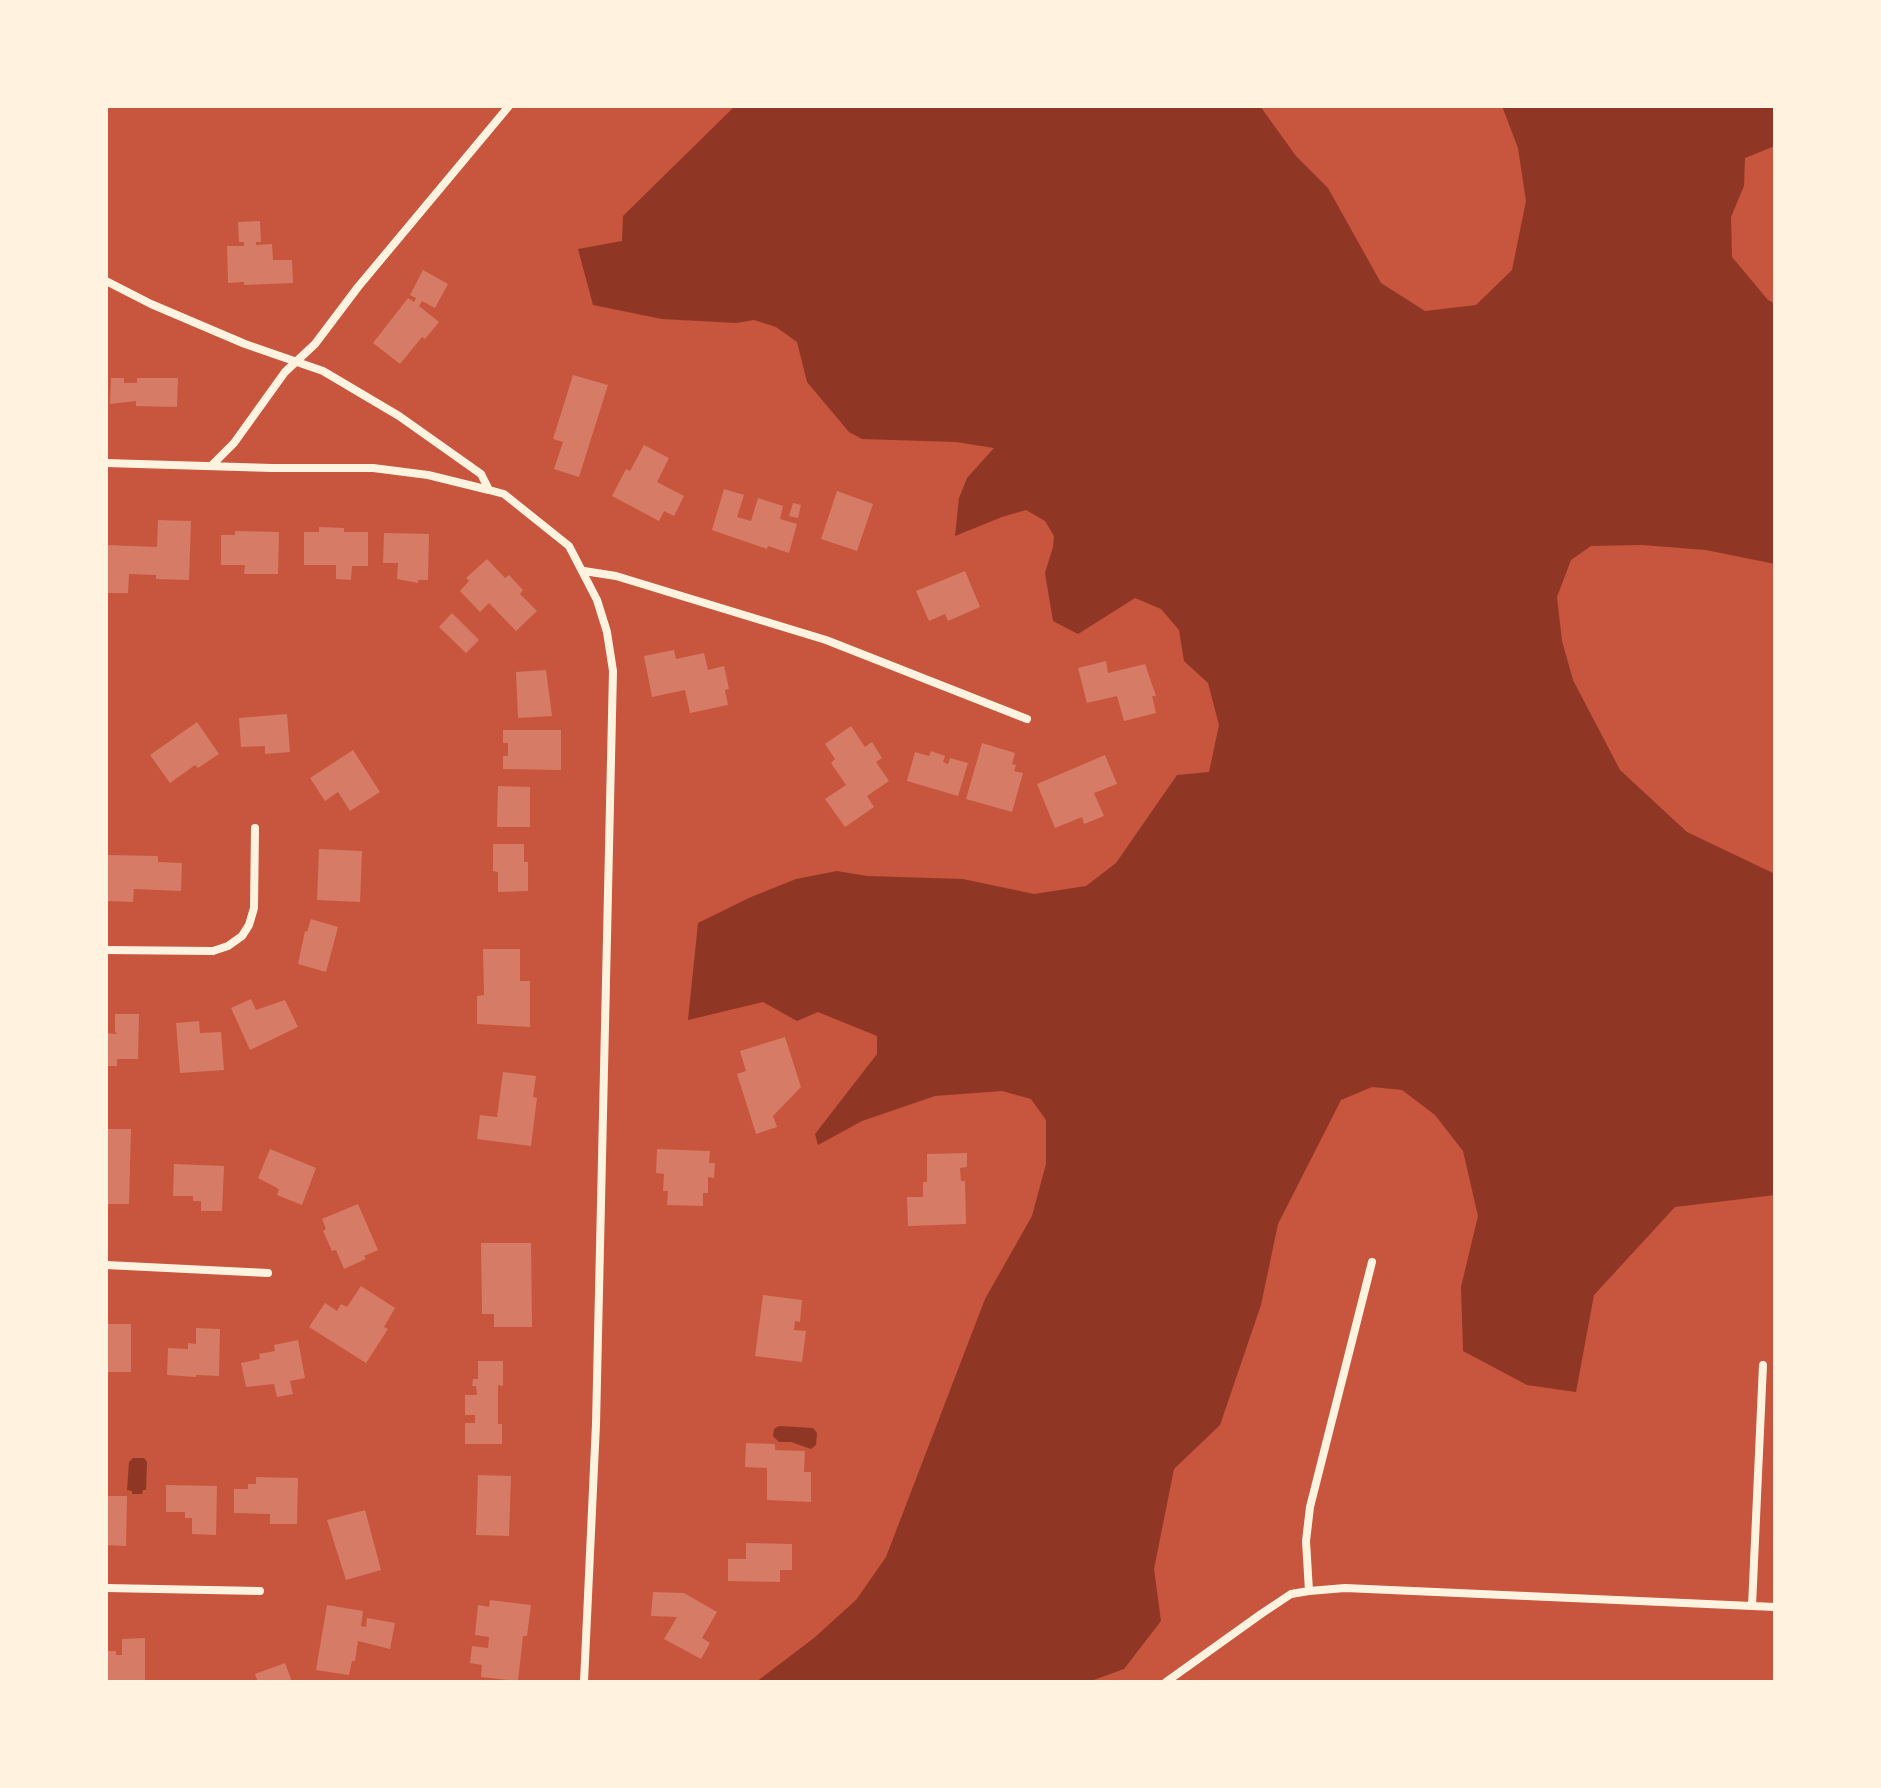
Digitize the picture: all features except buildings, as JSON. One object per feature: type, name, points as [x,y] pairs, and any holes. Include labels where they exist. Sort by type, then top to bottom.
[{"type":"street","points":[[211,466],[234,443],[285,372],[315,344],[358,287],[509,106]]},
{"type":"street","points":[[106,281],[205,327],[323,371],[399,416],[481,474],[489,490]]},
{"type":"street","points":[[106,463],[373,468],[428,475],[504,494],[569,546],[597,600],[607,632],[613,671],[596,1424],[584,1682]]},
{"type":"street","points":[[584,571],[616,576],[826,640],[1027,719]]},
{"type":"street","points":[[106,950],[213,951],[228,946],[242,936],[254,908],[255,828]]},
{"type":"street","points":[[1309,1591],[1306,1541],[1310,1507],[1372,1262]]},
{"type":"street","points":[[106,1265],[268,1273]]},
{"type":"street","points":[[1752,1606],[1763,1365]]},
{"type":"street","points":[[106,1588],[260,1591]]},
{"type":"street","points":[[1166,1682],[1291,1594],[1309,1591],[1345,1588],[1775,1607]]},
{"type":"shaded area","points":[[735,106],[1260,106],[1296,156],[1328,188],[1381,283],[1425,311],[1476,305],[1512,270],[1526,201],[1518,148],[1502,106],[1775,106],[1775,146],[1745,158],[1744,186],[1731,217],[1732,257],[1768,300],[1775,304],[1775,564],[1706,550],[1642,545],[1591,546],[1571,560],[1557,597],[1562,641],[1573,680],[1620,770],[1687,832],[1775,874],[1775,1195],[1675,1207],[1594,1295],[1576,1392],[1527,1385],[1463,1351],[1461,1287],[1478,1216],[1463,1151],[1435,1115],[1402,1090],[1372,1087],[1341,1100],[1278,1224],[1261,1305],[1220,1425],[1174,1469],[1154,1569],[1161,1621],[1124,1669],[1088,1682],[756,1682],[814,1638],[856,1600],[886,1557],[985,1299],[1032,1216],[1046,1164],[1046,1120],[1031,1099],[1002,1091],[935,1096],[862,1121],[818,1145],[815,1134],[877,1054],[877,1036],[818,1012],[797,1021],[763,1002],[688,1020],[698,923],[796,879],[837,871],[867,876],[963,879],[1034,894],[1086,886],[1116,863],[1177,775],[1209,772],[1219,725],[1208,683],[1184,661],[1179,630],[1161,609],[1135,598],[1078,634],[1053,621],[1045,573],[1054,536],[1045,521],[1026,510],[955,536],[959,498],[967,478],[994,448],[956,442],[862,439],[849,432],[807,382],[797,342],[776,327],[754,320],[736,323],[662,319],[593,305],[578,249],[622,241],[623,216]]},
{"type":"shaded area","points":[[779,1426],[813,1428],[817,1433],[816,1445],[811,1449],[791,1442],[779,1442],[773,1436],[774,1429]]},
{"type":"shaded area","points":[[133,1458],[144,1458],[147,1462],[146,1490],[142,1494],[132,1494],[127,1490],[129,1462]]}]
